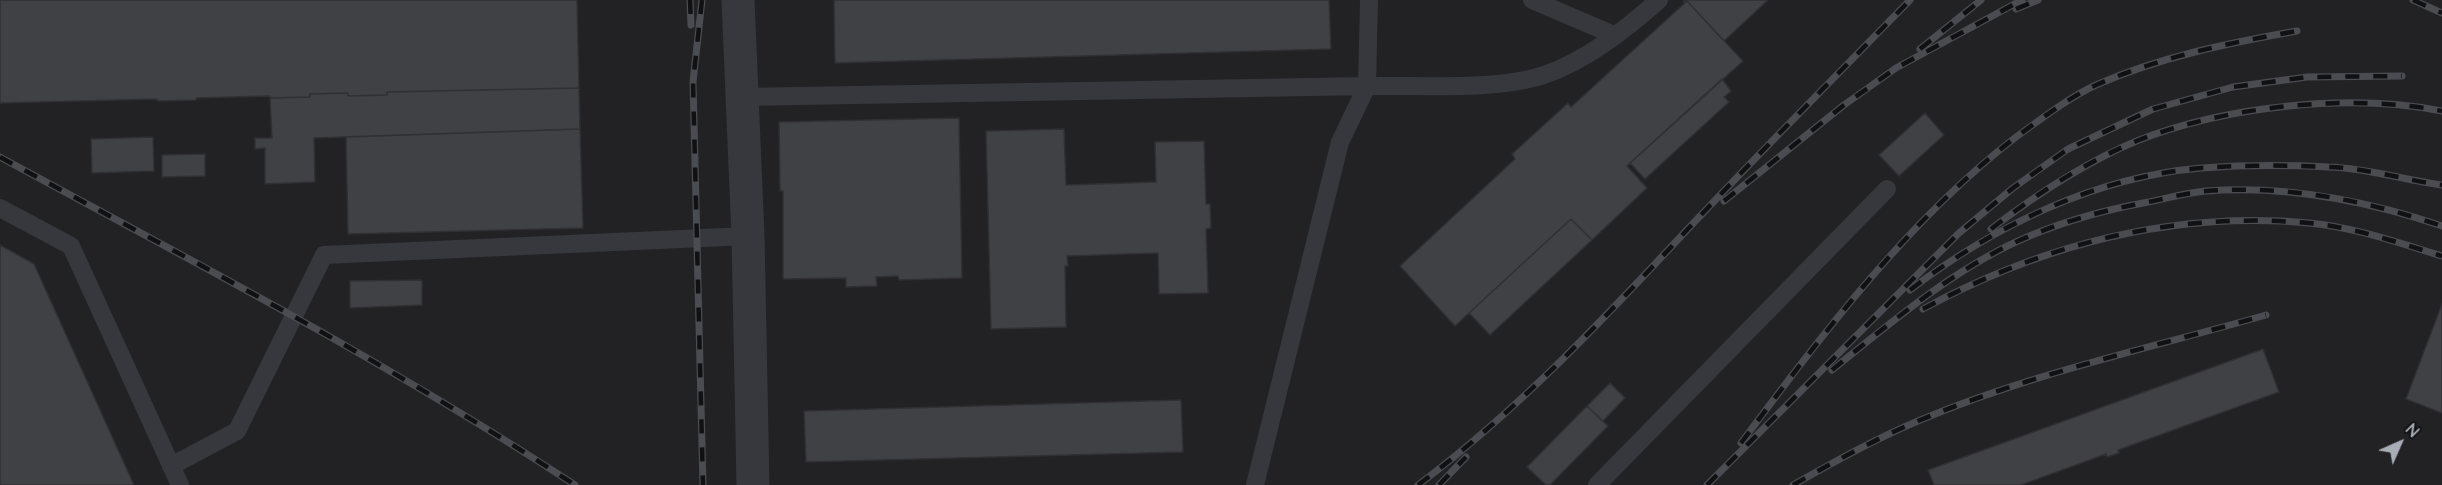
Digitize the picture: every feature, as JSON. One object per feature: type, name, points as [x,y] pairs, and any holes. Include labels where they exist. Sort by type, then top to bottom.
[{"type":"street","points":[[738,0],[748,236],[753,485]]},
{"type":"lane","points":[[1255,485],[1340,142],[1367,86],[1370,0]]},
{"type":"lane","points":[[1532,0],[1614,35]]},
{"type":"lane","points":[[742,97],[1483,84],[1523,80],[1576,61],[1659,0]]},
{"type":"lane","points":[[1597,485],[1887,189]]},
{"type":"lane","points":[[0,208],[71,246],[180,485]]},
{"type":"lane","points":[[171,466],[237,431],[324,255],[748,236]]},
{"type":"shaded area","points":[[0,0],[2442,0],[2442,485],[0,485]]},
{"type":"building","points":[[0,0],[577,0],[579,88],[387,92],[387,95],[348,96],[348,93],[310,94],[310,97],[270,98],[270,96],[158,101],[157,99],[0,103]]},
{"type":"building","points":[[834,0],[1329,0],[1331,49],[835,63]]},
{"type":"building","points":[[1685,0],[1768,0],[1724,41],[1687,1],[1683,2]]},
{"type":"building","points":[[1687,1],[1743,61],[1627,166],[1647,188],[1592,240],[1571,219],[1455,326],[1400,266],[1515,159],[1512,154],[1568,103],[1571,107]]},
{"type":"building","points":[[1722,79],[1731,91],[1724,97],[1729,102],[1645,179],[1630,163]]},
{"type":"building","points":[[579,88],[580,129],[314,138],[315,182],[265,184],[265,148],[255,149],[255,138],[272,138],[270,98],[310,97],[310,94],[348,93],[348,96],[387,95],[387,92]]},
{"type":"building","points":[[1925,113],[1944,135],[1899,176],[1879,155]]},
{"type":"building","points":[[959,118],[962,278],[899,280],[898,276],[876,277],[877,286],[846,287],[846,278],[783,279],[783,191],[780,191],[779,122]]},
{"type":"building","points":[[580,129],[583,228],[348,234],[346,137]]},
{"type":"building","points":[[1064,129],[1066,185],[1156,182],[1155,142],[1204,141],[1206,204],[1210,204],[1211,228],[1206,229],[1208,293],[1159,294],[1158,253],[1067,256],[1068,266],[1065,266],[1066,327],[991,329],[986,131]]},
{"type":"building","points":[[153,137],[154,171],[92,173],[91,139]]},
{"type":"building","points":[[205,154],[205,176],[162,177],[162,155]]},
{"type":"building","points":[[1571,219],[1592,240],[1490,335],[1469,313]]},
{"type":"building","points":[[0,245],[34,264],[134,485],[0,485]]},
{"type":"building","points":[[422,280],[422,305],[350,308],[350,281]]},
{"type":"building","points":[[2442,304],[2442,413],[2406,399]]},
{"type":"building","points":[[2263,349],[2279,392],[2118,450],[2119,453],[2107,457],[2106,454],[2021,485],[1934,485],[1928,470]]},
{"type":"building","points":[[1610,383],[1625,398],[1603,421],[1587,406]]},
{"type":"building","points":[[1181,400],[1183,452],[806,462],[804,411]]},
{"type":"building","points":[[1587,406],[1608,426],[1550,485],[1546,485],[1527,467]]},
{"type":"railway","points":[[690,0],[691,25]]},
{"type":"railway","points":[[702,0],[693,82],[703,485]]},
{"type":"railway","points":[[1418,485],[1490,427],[1557,364],[1910,0]]},
{"type":"railway","points":[[1920,49],[1981,0]]},
{"type":"railway","points":[[1724,201],[1844,105],[1896,68],[2022,0]]},
{"type":"railway","points":[[2016,9],[2038,0]]},
{"type":"railway","points":[[2413,0],[2442,13]]},
{"type":"railway","points":[[1741,443],[1835,321],[1903,242],[1976,170],[2016,137],[2075,96],[2120,75],[2195,52],[2297,31]]},
{"type":"railway","points":[[1707,485],[1959,233],[2013,188],[2068,149],[2153,109],[2233,87],[2307,77],[2402,76]]},
{"type":"railway","points":[[1991,229],[2044,191],[2100,158],[2139,140],[2174,128],[2249,111],[2329,103],[2368,103],[2442,111]]},
{"type":"railway","points":[[0,157],[219,275],[435,397],[575,485]]},
{"type":"railway","points":[[1910,290],[1976,245],[2047,208],[2123,182],[2162,173],[2217,167],[2313,166],[2357,170],[2442,185]]},
{"type":"railway","points":[[1832,370],[1921,300],[1968,268],[2018,241],[2079,218],[2111,210],[2198,192],[2266,190],[2326,196],[2384,209],[2442,226]]},
{"type":"railway","points":[[1923,309],[2015,266],[2062,250],[2110,237],[2207,222],[2258,221],[2326,225],[2376,236],[2442,256]]},
{"type":"railway","points":[[1793,485],[1886,435],[1960,404],[2090,363],[2266,315]]},
{"type":"railway","points":[[1439,485],[1466,457]]}]
